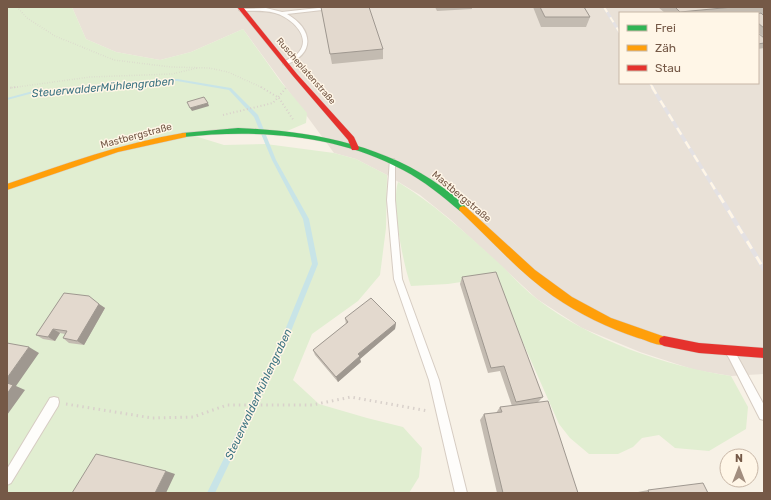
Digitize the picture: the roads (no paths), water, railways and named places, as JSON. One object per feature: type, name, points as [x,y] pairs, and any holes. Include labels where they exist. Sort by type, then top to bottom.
[{"type":"main road","name":"Ruscheplatenstraße","points":[[241,9],[285,63],[352,139],[355,148]]},
{"type":"main road","name":"Mastbergstraße","points":[[7,187],[147,142],[193,134],[246,132],[281,134],[355,148],[392,161],[416,174],[436,188],[530,272],[569,301],[595,316],[622,329],[668,343],[731,352],[764,353]]},
{"type":"lane","points":[[241,9],[254,9],[282,13],[337,8]]},
{"type":"lane","points":[[282,13],[296,22],[304,34],[305,46],[301,54],[285,63]]},
{"type":"lane","points":[[392,161],[391,200],[398,278],[434,380],[461,493]]},
{"type":"lane","points":[[731,352],[764,415]]},
{"type":"lane","points":[[7,479],[54,402]]},
{"type":"waterway","name":"SteuerwalderMühlengraben","points":[[7,99],[33,92],[177,80],[230,89],[256,116],[274,160],[306,219],[315,264],[279,354],[211,493]]},
{"type":"railway","points":[[604,7],[619,31]]},
{"type":"railway","points":[[651,84],[653,88]]},
{"type":"railway","points":[[652,87],[719,196]]},
{"type":"railway","points":[[719,195],[764,269]]}]
